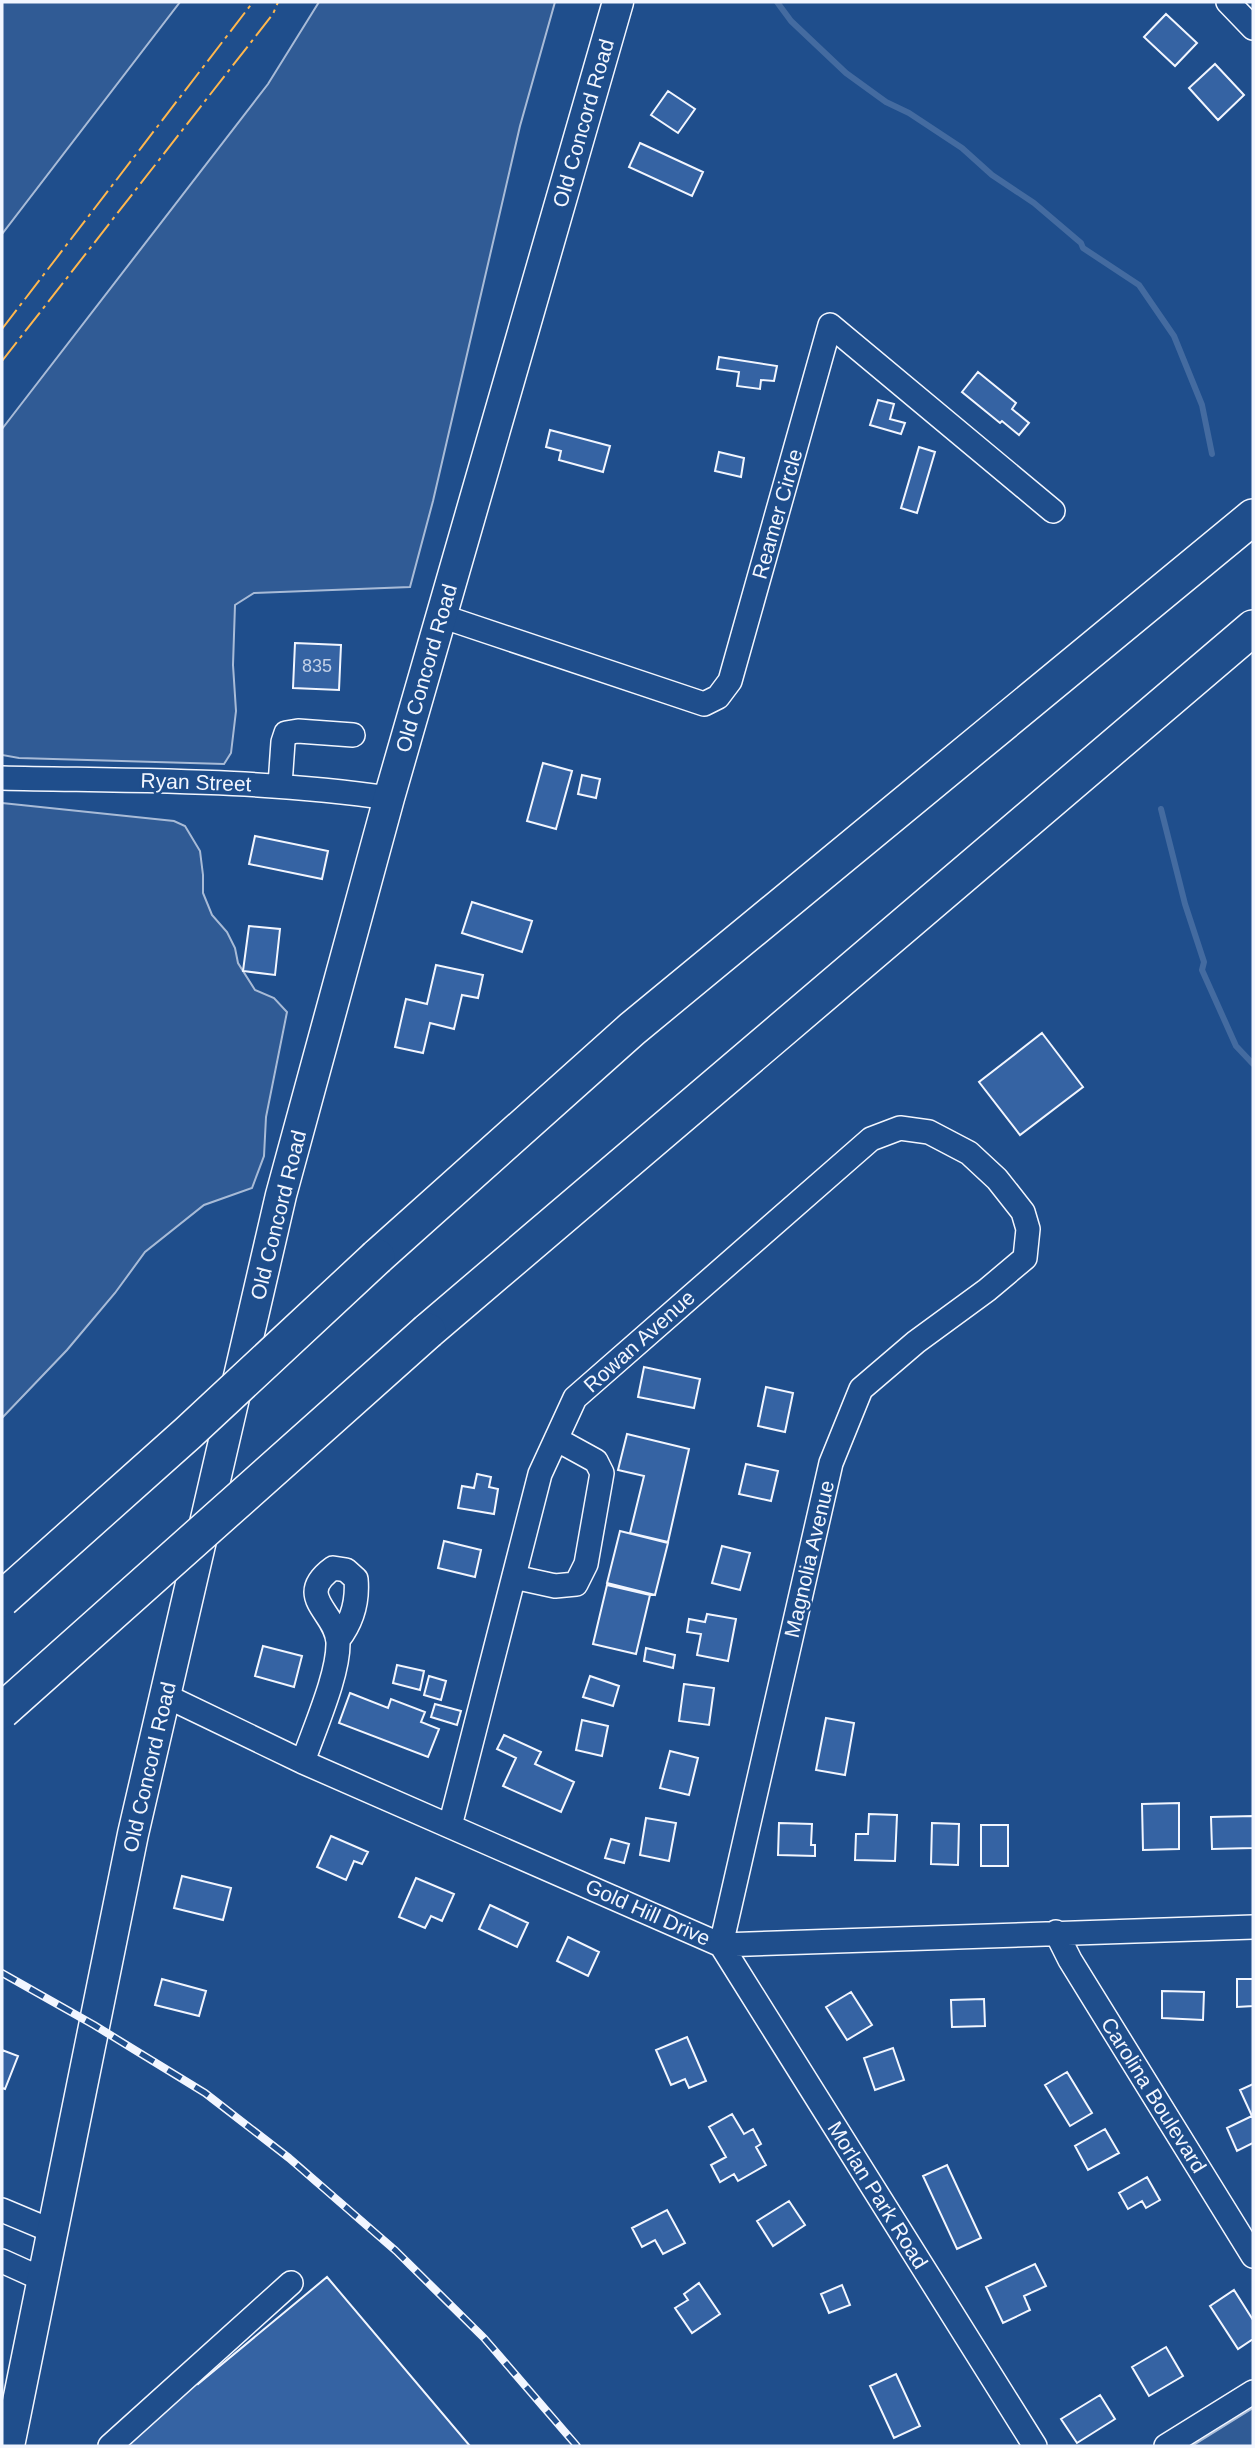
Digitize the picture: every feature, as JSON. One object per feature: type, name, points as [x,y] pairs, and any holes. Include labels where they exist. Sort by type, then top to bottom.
[{"type":"highway","points":[[2,1599],[632,1029],[1253,517]]},
{"type":"highway","points":[[2,1711],[428,1331],[1253,628]]},
{"type":"main road","name":"Old Concord Road","points":[[9,2446],[10,2393],[42,2279],[133,1834],[281,1195],[389,797],[618,2]]},
{"type":"street","points":[[1228,2],[1253,28]]},
{"type":"street","name":"Reamer Circle","points":[[441,616],[704,704],[718,697],[730,681],[830,326],[1053,511]]},
{"type":"street","points":[[280,785],[282,742],[286,733],[298,731],[353,735]]},
{"type":"street","name":"Ryan Street","points":[[2,778],[280,785],[389,797]]},
{"type":"street","name":"Rowan Avenue","points":[[450,1826],[540,1474],[575,1398],[871,1139],[900,1128],[929,1132],[969,1153],[997,1179],[1023,1212],[1028,1229],[1026,1251]]},
{"type":"street","name":"Magnolia Avenue","points":[[721,1945],[831,1463],[861,1389],[916,1342],[988,1290],[1025,1258],[1026,1251]]},
{"type":"street","points":[[514,1577],[555,1586],[576,1584],[586,1564],[602,1473],[596,1461],[556,1439]]},
{"type":"street","points":[[303,1762],[334,1673],[338,1640]]},
{"type":"street","name":"Gold Hill Drive","points":[[166,1696],[303,1762],[721,1945],[1253,1927]]},
{"type":"street","name":"Carolina Boulevard","points":[[1056,1932],[1070,1960],[1253,2256]]},
{"type":"street","name":"Morlan Park Road","points":[[721,1945],[1035,2446]]},
{"type":"street","points":[[2,2210],[52,2231]]},
{"type":"street","points":[[2,2261],[42,2279]]},
{"type":"street","points":[[110,2446],[291,2283]]},
{"type":"street","points":[[1167,2446],[1253,2392]]},
{"type":"shaded area","points":[[2,2],[180,2],[2,234]]},
{"type":"shaded area","points":[[319,2],[555,2],[520,126],[433,501],[410,587],[254,593],[235,605],[233,665],[236,711],[231,753],[224,764],[19,758],[2,755],[2,429],[268,84]]},
{"type":"shaded area","points":[[2,803],[174,821],[185,826],[200,851],[203,893],[212,915],[227,932],[235,948],[238,963],[255,990],[274,998],[287,1012],[266,1117],[264,1156],[252,1188],[204,1205],[145,1252],[67,1350],[2,1418]]},
{"type":"shaded area","points":[[1253,2408],[1253,2446],[1192,2446]]},
{"type":"building","points":[[1166,14],[1197,43],[1175,66],[1144,37]]},
{"type":"building","points":[[1215,64],[1244,95],[1218,120],[1189,88]]},
{"type":"building","points":[[668,91],[695,109],[678,133],[651,115]]},
{"type":"building","points":[[640,143],[703,172],[692,196],[629,167]]},
{"type":"building","points":[[719,357],[777,366],[774,381],[761,380],[760,389],[737,386],[739,372],[717,369]]},
{"type":"building","points":[[978,372],[1016,403],[1012,409],[1029,423],[1019,435],[962,392]]},
{"type":"building","points":[[878,400],[894,404],[890,419],[905,423],[901,434],[870,425]]},
{"type":"building","points":[[550,430],[610,446],[603,472],[559,460],[561,451],[546,447]]},
{"type":"building","points":[[919,447],[935,452],[917,513],[901,508]]},
{"type":"building","points":[[719,452],[744,458],[741,477],[715,471]]},
{"type":"building","points":[[295,643],[341,645],[339,690],[293,688]]},
{"type":"building","points":[[543,763],[572,771],[556,829],[527,821]]},
{"type":"building","points":[[582,775],[600,779],[596,798],[578,794]]},
{"type":"building","points":[[255,836],[328,851],[322,879],[249,864]]},
{"type":"building","points":[[472,902],[532,921],[522,952],[462,933]]},
{"type":"building","points":[[249,926],[280,929],[275,975],[243,971]]},
{"type":"building","points":[[436,965],[483,975],[478,998],[462,995],[454,1029],[430,1023],[423,1053],[395,1047],[406,999],[427,1004]]},
{"type":"building","points":[[1042,1033],[1083,1087],[1020,1135],[979,1082]]},
{"type":"building","points":[[644,1367],[700,1379],[694,1408],[638,1397]]},
{"type":"building","points":[[766,1387],[793,1393],[785,1432],[758,1426]]},
{"type":"building","points":[[627,1434],[689,1449],[668,1542],[630,1533],[644,1476],[618,1470]]},
{"type":"building","points":[[746,1464],[778,1471],[771,1501],[739,1494]]},
{"type":"building","points":[[477,1474],[491,1477],[489,1487],[498,1489],[494,1514],[458,1508],[462,1486],[474,1488]]},
{"type":"building","points":[[620,1531],[668,1543],[655,1595],[607,1583]]},
{"type":"building","points":[[444,1541],[481,1550],[475,1577],[438,1568]]},
{"type":"building","points":[[722,1546],[750,1553],[740,1590],[712,1583]]},
{"type":"building","points":[[607,1585],[650,1595],[636,1654],[593,1644]]},
{"type":"building","points":[[707,1614],[736,1619],[728,1661],[697,1655],[701,1634],[687,1632],[689,1619],[705,1622]]},
{"type":"building","points":[[263,1646],[302,1656],[294,1687],[255,1676]]},
{"type":"building","points":[[646,1648],[675,1655],[673,1668],[644,1661]]},
{"type":"building","points":[[397,1665],[424,1671],[420,1690],[393,1683]]},
{"type":"building","points":[[429,1676],[446,1681],[441,1700],[424,1695]]},
{"type":"building","points":[[590,1676],[619,1686],[613,1706],[583,1697]]},
{"type":"building","points":[[684,1684],[714,1688],[709,1725],[679,1721]]},
{"type":"building","points":[[350,1693],[388,1708],[391,1699],[425,1712],[421,1722],[439,1729],[428,1757],[339,1723]]},
{"type":"building","points":[[435,1704],[461,1711],[457,1725],[431,1717]]},
{"type":"building","points":[[826,1718],[854,1723],[845,1775],[816,1770]]},
{"type":"building","points":[[582,1720],[608,1726],[602,1756],[576,1750]]},
{"type":"building","points":[[504,1735],[541,1752],[535,1764],[574,1782],[561,1812],[503,1786],[516,1758],[497,1749]]},
{"type":"building","points":[[670,1751],[698,1758],[689,1795],[660,1788]]},
{"type":"building","points":[[1179,1803],[1179,1849],[1143,1850],[1142,1804]]},
{"type":"building","points":[[869,1814],[897,1815],[895,1861],[855,1860],[856,1834],[868,1834]]},
{"type":"building","points":[[1253,1816],[1253,1848],[1212,1849],[1211,1817]]},
{"type":"building","points":[[646,1818],[676,1823],[669,1861],[640,1855]]},
{"type":"building","points":[[779,1823],[812,1824],[811,1845],[815,1845],[815,1856],[778,1855]]},
{"type":"building","points":[[932,1823],[959,1824],[958,1865],[931,1864]]},
{"type":"building","points":[[981,1825],[1008,1825],[1008,1866],[981,1866]]},
{"type":"building","points":[[331,1836],[368,1852],[362,1864],[354,1861],[346,1880],[317,1867]]},
{"type":"building","points":[[611,1839],[629,1844],[624,1863],[605,1858]]},
{"type":"building","points":[[182,1876],[231,1888],[223,1920],[174,1908]]},
{"type":"building","points":[[416,1878],[454,1894],[442,1921],[431,1916],[425,1928],[399,1917]]},
{"type":"building","points":[[490,1905],[528,1923],[517,1947],[479,1929]]},
{"type":"building","points":[[568,1937],[599,1952],[588,1976],[557,1961]]},
{"type":"building","points":[[162,1979],[206,1991],[199,2016],[155,2005]]},
{"type":"building","points":[[1237,1979],[1253,1979],[1253,2006],[1237,2007]]},
{"type":"building","points":[[1162,1991],[1204,1992],[1203,2020],[1162,2018]]},
{"type":"building","points":[[851,1992],[872,2025],[847,2040],[826,2007]]},
{"type":"building","points":[[984,1999],[985,2026],[952,2027],[951,2000]]},
{"type":"building","points":[[687,2037],[706,2081],[689,2088],[685,2079],[671,2085],[656,2050]]},
{"type":"building","points":[[893,2048],[904,2080],[875,2090],[864,2058]]},
{"type":"building","points":[[2,2050],[18,2056],[5,2089],[2,2088]]},
{"type":"building","points":[[1067,2072],[1092,2113],[1070,2126],[1045,2085]]},
{"type":"building","points":[[1253,2084],[1253,2143],[1237,2151],[1227,2128],[1252,2116],[1240,2090]]},
{"type":"building","points":[[732,2114],[744,2134],[753,2129],[761,2144],[756,2147],[766,2165],[738,2181],[734,2174],[720,2182],[711,2165],[726,2157],[709,2127]]},
{"type":"building","points":[[1105,2129],[1119,2153],[1088,2170],[1075,2146]]},
{"type":"building","points":[[947,2165],[981,2238],[957,2249],[923,2176]]},
{"type":"building","points":[[1147,2177],[1160,2200],[1146,2208],[1142,2201],[1128,2209],[1119,2193]]},
{"type":"building","points":[[789,2201],[805,2225],[773,2246],[757,2221]]},
{"type":"building","points":[[667,2210],[685,2243],[663,2254],[655,2240],[642,2247],[632,2228]]},
{"type":"building","points":[[1035,2264],[1046,2286],[1024,2296],[1030,2310],[1003,2323],[986,2287]]},
{"type":"building","points":[[327,2277],[470,2446],[118,2446],[196,2381],[198,2384]]},
{"type":"building","points":[[699,2283],[720,2314],[692,2333],[675,2308],[688,2300],[684,2294]]},
{"type":"building","points":[[842,2285],[850,2305],[829,2313],[821,2294]]},
{"type":"building","points":[[1234,2290],[1253,2320],[1253,2339],[1238,2349],[1210,2306]]},
{"type":"building","points":[[1166,2347],[1183,2376],[1149,2396],[1132,2367]]},
{"type":"building","points":[[896,2374],[920,2426],[894,2438],[870,2386]]},
{"type":"building","points":[[1100,2395],[1115,2419],[1077,2443],[1061,2419]]},
{"type":"waterway","points":[[777,2],[791,21],[846,73],[886,102],[909,113],[962,148],[992,175],[1034,203],[1081,243],[1083,248],[1139,285],[1174,336],[1202,405],[1212,454]]},
{"type":"waterway","points":[[1161,809],[1185,904],[1204,962],[1202,970],[1236,1046],[1253,1064]]},
{"type":"railway","points":[[2,1973],[205,2093],[289,2158],[396,2251],[484,2338],[577,2446]]},
{"type":"power","points":[[2,329],[253,2]]},
{"type":"power","points":[[2,361],[273,14],[278,2]]}]
